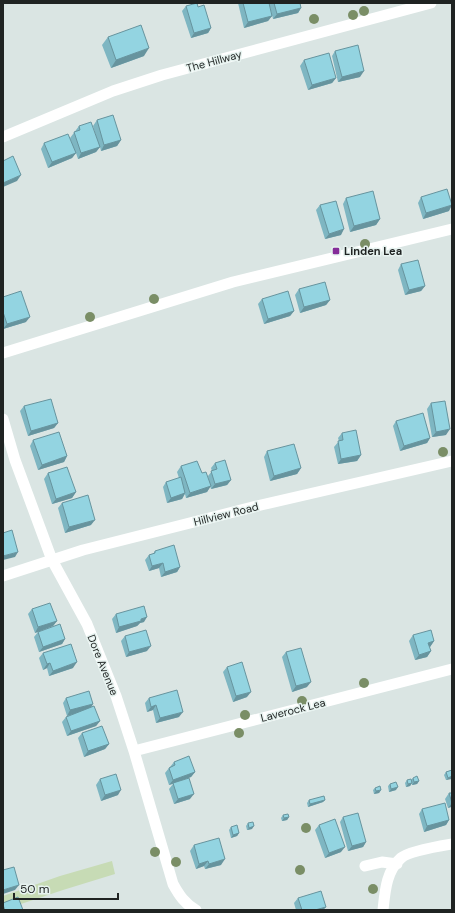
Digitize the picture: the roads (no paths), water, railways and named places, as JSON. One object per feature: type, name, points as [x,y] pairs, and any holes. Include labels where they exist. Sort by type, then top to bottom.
[{"type":"street","name":"The Hillway","points":[[3,137],[113,91],[162,75],[431,3]]},
{"type":"street","points":[[3,353],[233,282],[452,229]]},
{"type":"street","name":"Dore Avenue","points":[[3,419],[15,460],[52,560],[87,624],[116,696],[134,751],[173,884],[180,897],[190,907],[196,910]]},
{"type":"street","name":"Hillview Road","points":[[3,576],[83,550],[261,505],[452,461]]},
{"type":"street","name":"Laverock Lea","points":[[134,751],[452,669]]},
{"type":"street","points":[[383,910],[389,875],[402,858],[412,853],[452,844]]},
{"type":"street","points":[[365,866],[382,862],[397,864]]},
{"type":"place","name":"Linden Lea","points":[[336,251]]}]
